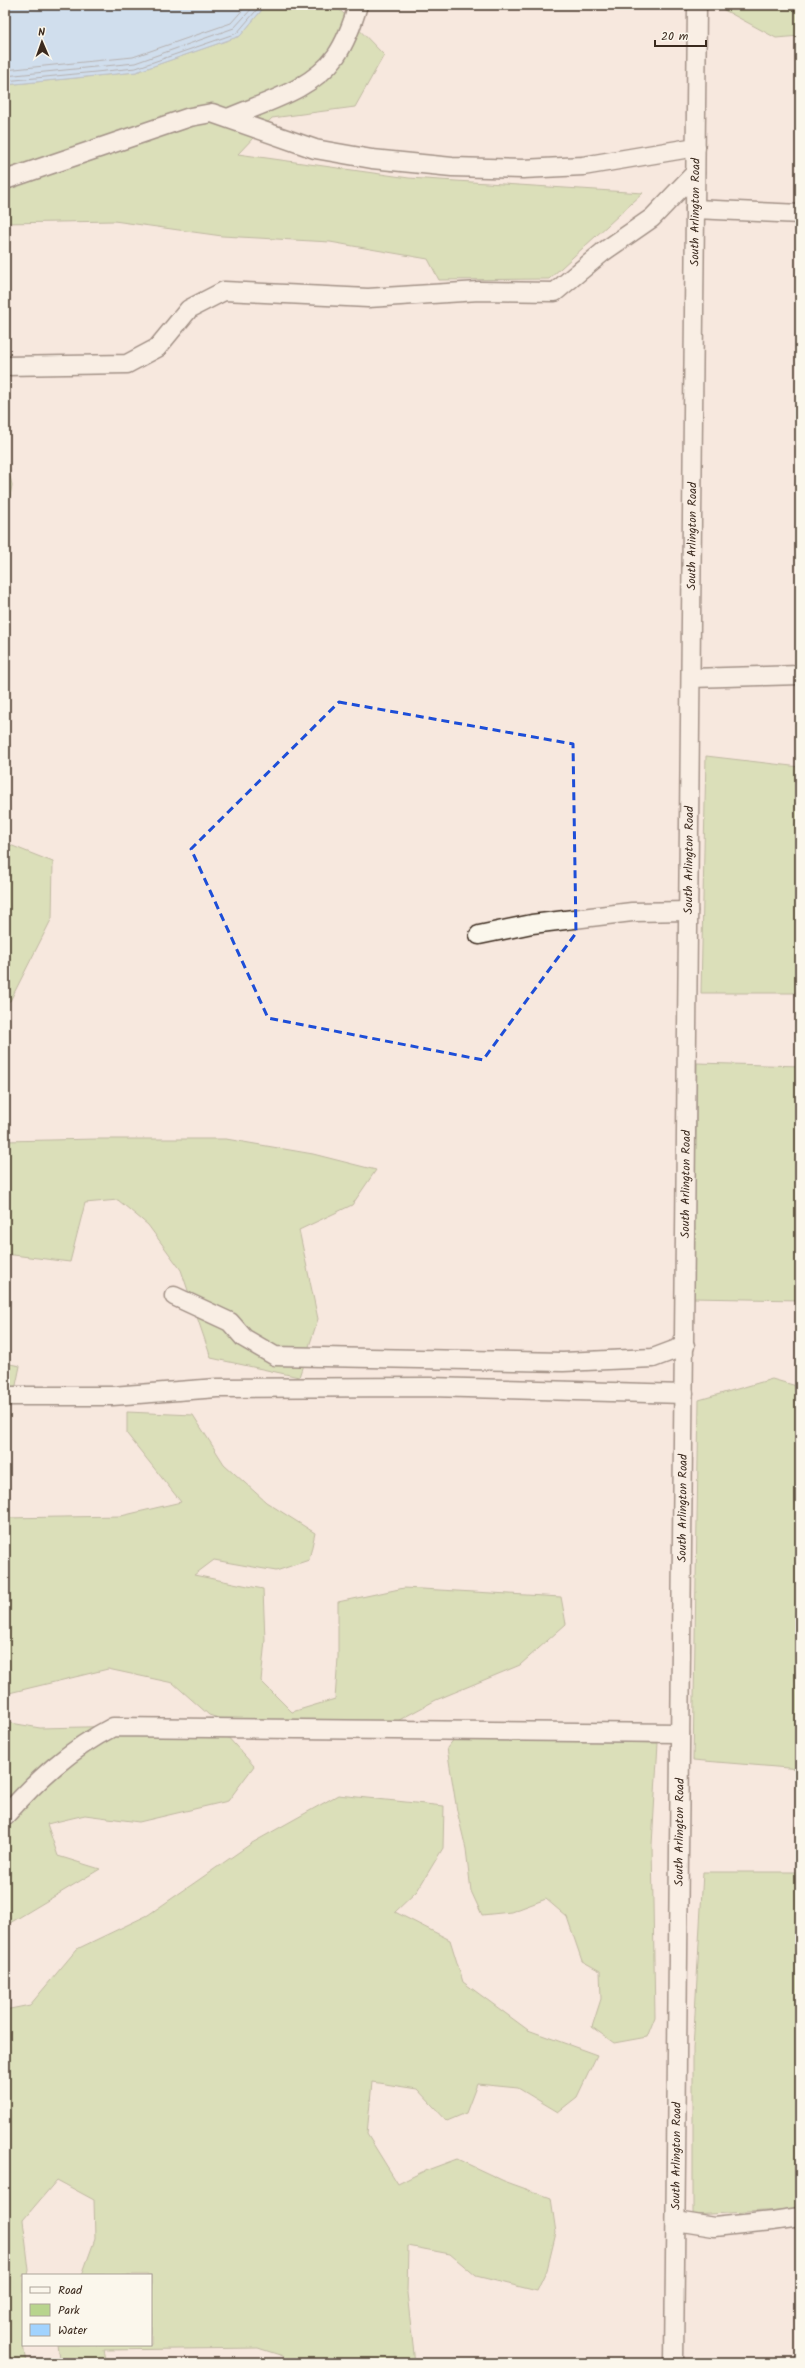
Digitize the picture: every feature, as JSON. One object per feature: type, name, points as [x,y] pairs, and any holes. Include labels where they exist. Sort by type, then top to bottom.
[{"type":"street","points":[[228,118],[301,87],[319,74],[336,56],[346,38],[358,5]]},
{"type":"street","name":"South Arlington Road","points":[[674,2363],[697,5]]},
{"type":"street","points":[[5,180],[190,117],[212,114],[228,118],[315,149],[372,159],[452,168],[523,169],[583,166],[696,147]]},
{"type":"street","points":[[5,366],[127,364],[158,348],[189,309],[224,291],[368,298],[479,291],[555,292],[602,252],[652,218],[696,173]]},
{"type":"street","points":[[695,210],[800,214]]},
{"type":"street","points":[[691,678],[800,675]]},
{"type":"street","points":[[479,935],[532,924],[632,912],[688,911]]},
{"type":"street","points":[[174,1296],[230,1322],[244,1338],[276,1356],[563,1362],[653,1358],[685,1346]]},
{"type":"street","points":[[5,1396],[112,1396],[217,1388],[413,1388],[684,1394]]},
{"type":"street","points":[[5,1816],[37,1780],[87,1740],[113,1728],[680,1733]]},
{"type":"street","points":[[676,2220],[714,2227],[800,2216]]},
{"type":"highlighted area","points":[[339,702],[573,744],[576,933],[483,1060],[268,1018],[191,849]]},
{"type":"green space","points":[[266,5],[335,5],[384,55],[355,107],[272,118],[238,154],[409,178],[643,193],[549,279],[439,280],[428,259],[330,242],[222,236],[114,221],[5,223],[5,85],[136,72],[240,36]]},
{"type":"green space","points":[[715,5],[800,5],[800,36],[776,38]]},
{"type":"green space","points":[[5,454],[12,485],[5,527]]},
{"type":"green space","points":[[706,756],[800,767],[800,993],[701,993]]},
{"type":"green space","points":[[5,843],[53,862],[52,918],[10,1001],[5,1002]]},
{"type":"green space","points":[[697,1063],[800,1066],[800,1300],[693,1298]]},
{"type":"green space","points":[[226,1139],[313,1154],[376,1170],[352,1205],[299,1230],[318,1319],[299,1377],[211,1358],[181,1270],[148,1225],[118,1200],[85,1203],[70,1262],[5,1254],[5,1141]]},
{"type":"green space","points":[[5,1363],[20,1366],[15,1390],[5,1390]]},
{"type":"green space","points":[[772,1379],[800,1387],[800,1769],[693,1760],[699,1400]]},
{"type":"green space","points":[[127,1412],[193,1415],[224,1464],[266,1502],[315,1533],[309,1560],[276,1571],[214,1560],[194,1575],[263,1589],[265,1640],[261,1681],[292,1712],[335,1699],[338,1658],[338,1602],[404,1588],[561,1597],[566,1624],[520,1665],[436,1700],[390,1725],[230,1722],[209,1715],[173,1683],[108,1669],[5,1694],[5,1518],[121,1516],[181,1502],[127,1434]]},
{"type":"green space","points":[[5,1722],[40,1728],[216,1724],[254,1766],[228,1801],[139,1822],[85,1815],[47,1824],[58,1856],[100,1869],[5,1926]]},
{"type":"green space","points":[[455,1738],[658,1743],[652,1845],[655,2017],[647,2037],[614,2043],[592,2027],[601,1999],[600,1971],[582,1961],[567,1917],[546,1899],[511,1912],[482,1915],[471,1891],[466,1849],[457,1811],[447,1748]]},
{"type":"green space","points":[[338,1795],[444,1806],[443,1848],[417,1891],[395,1912],[450,1940],[463,1982],[528,2030],[597,2055],[577,2097],[558,2112],[518,2088],[477,2084],[466,2113],[447,2121],[417,2089],[372,2082],[367,2134],[398,2184],[422,2172],[457,2159],[504,2181],[551,2198],[556,2233],[547,2270],[537,2291],[476,2276],[450,2254],[408,2246],[407,2293],[415,2363],[288,2363],[283,2356],[258,2348],[104,2350],[107,2363],[60,2363],[57,2346],[152,2346],[152,2274],[82,2274],[95,2239],[94,2200],[57,2180],[23,2220],[29,2270],[28,2274],[22,2274],[22,2346],[26,2363],[5,2363],[5,2010],[30,2005],[77,1949],[148,1915],[252,1843]]},
{"type":"green space","points":[[703,1872],[800,1872],[800,2209],[693,2215],[693,2049]]},
{"type":"water","points":[[5,5],[266,5],[240,36],[136,72],[5,85]]}]
